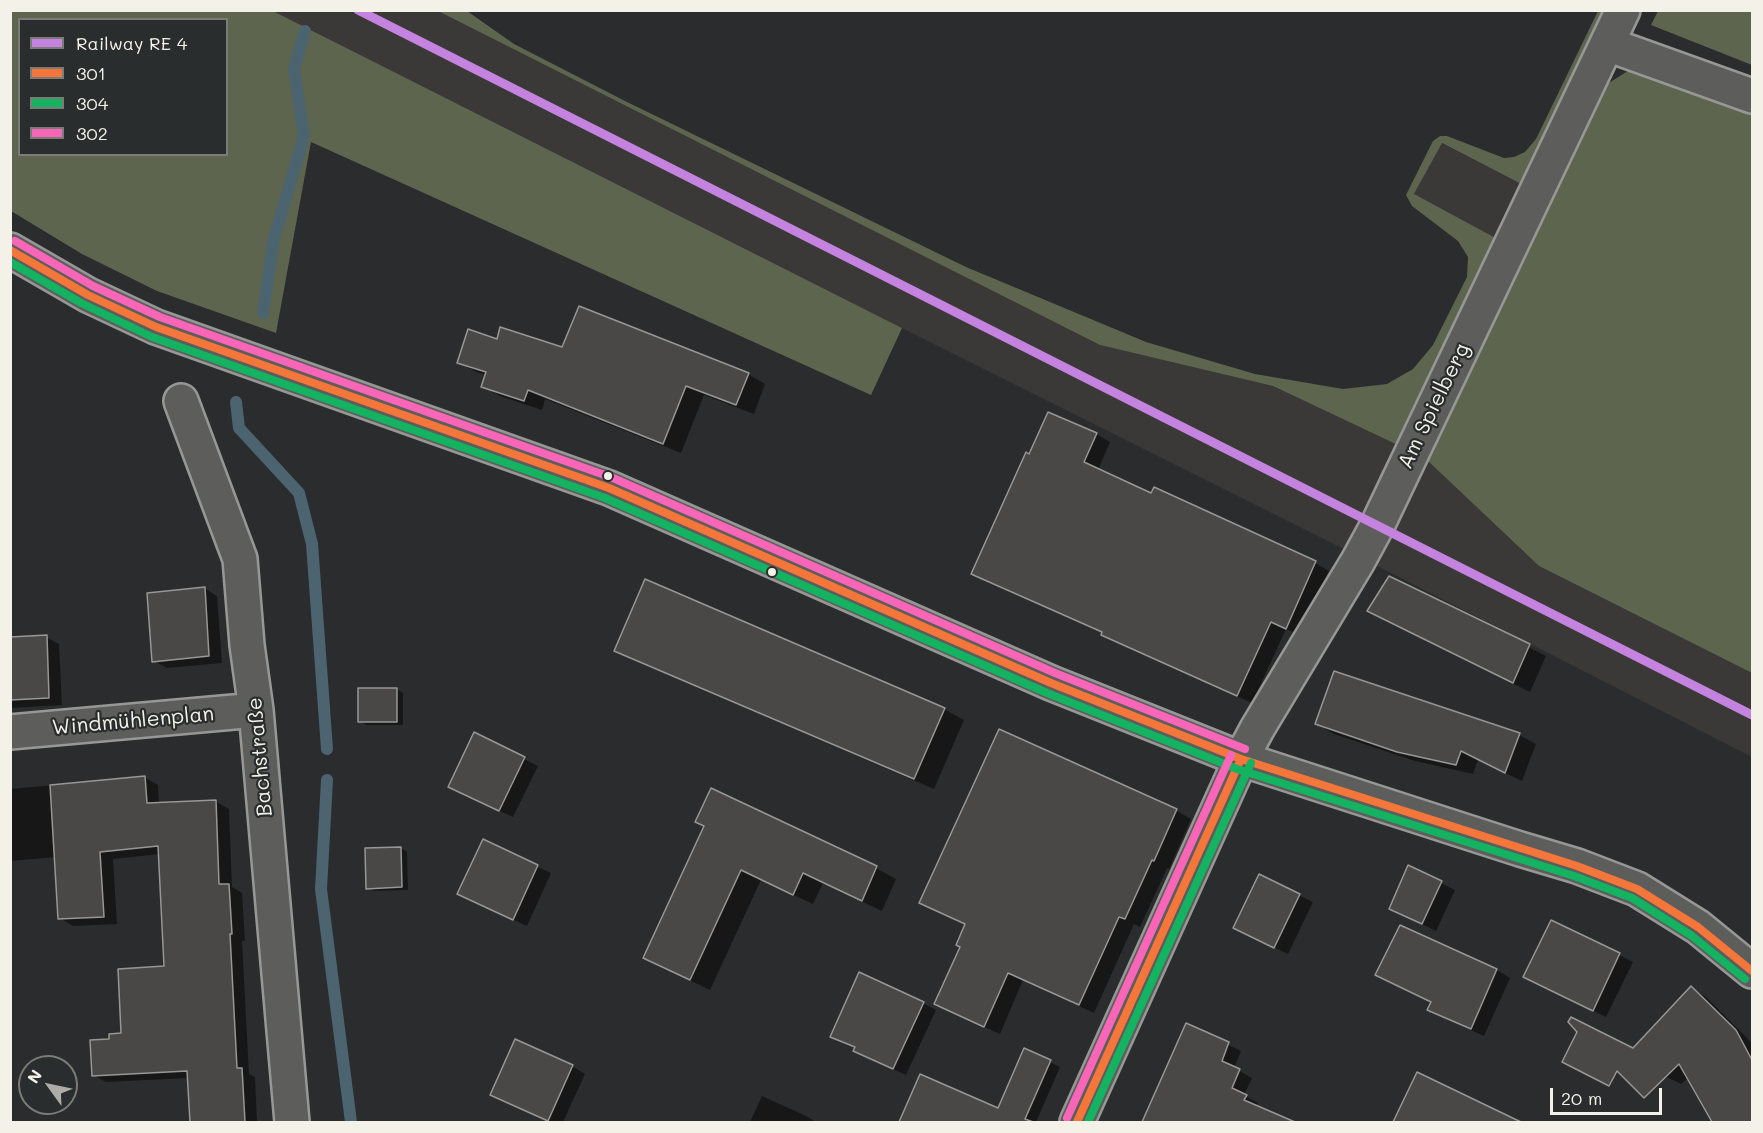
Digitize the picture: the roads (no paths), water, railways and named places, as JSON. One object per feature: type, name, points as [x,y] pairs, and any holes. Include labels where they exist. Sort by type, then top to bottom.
[{"type":"street","name":"Am Spielberg","points":[[1077,1122],[1242,759],[1257,729],[1377,526],[1623,10]]},
{"type":"street","points":[[1607,44],[1752,96]]},
{"type":"street","points":[[10,250],[88,294],[156,327],[609,488],[1051,683],[1242,759],[1576,866],[1637,889],[1698,927],[1752,971]]},
{"type":"street","name":"Bachstraße","points":[[181,401],[240,559],[247,645],[256,710],[292,1122]]},
{"type":"street","name":"Windmühlenplan","points":[[10,732],[256,710]]},
{"type":"waterway","points":[[263,313],[274,238],[304,136],[294,69],[305,31]]},
{"type":"waterway","points":[[236,402],[239,428],[299,493],[312,544],[327,749]]},
{"type":"waterway","points":[[327,780],[321,889],[351,1122]]}]
